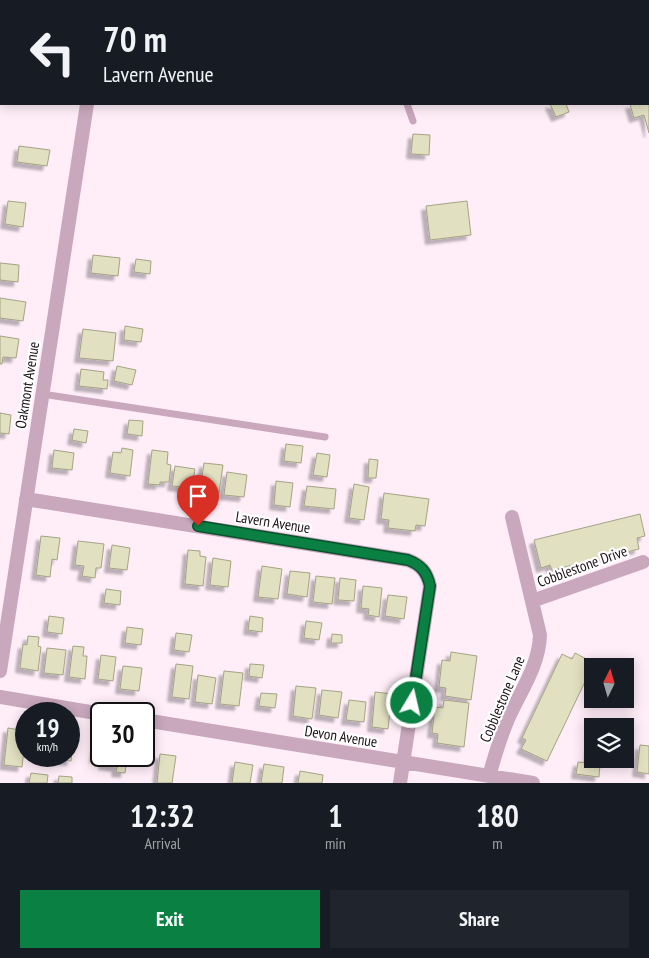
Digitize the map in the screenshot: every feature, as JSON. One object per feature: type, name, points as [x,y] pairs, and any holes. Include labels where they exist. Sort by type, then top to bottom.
[{"type":"street","name":"Oakmont Avenue","points":[[0,672],[87,105]]},
{"type":"street","name":"Lavern Avenue","points":[[26,498],[408,560],[416,563],[423,569],[430,586],[403,762]]},
{"type":"street","name":"Cobblestone Lane","points":[[489,776],[506,724],[535,666],[540,635],[512,517]]},
{"type":"street","name":"Cobblestone Drive","points":[[532,601],[643,562]]},
{"type":"street","points":[[0,697],[90,712]]},
{"type":"street","name":"Devon Avenue","points":[[155,722],[533,783]]},
{"type":"street","points":[[400,783],[403,762]]},
{"type":"lane","points":[[407,105],[412,121]]},
{"type":"lane","points":[[42,394],[326,437]]},
{"type":"building","points":[[550,105],[566,105],[569,112],[556,117]]},
{"type":"building","points":[[630,105],[649,105],[649,133],[644,115],[634,118]]},
{"type":"building","points":[[413,134],[430,135],[429,155],[411,154]]},
{"type":"building","points":[[19,146],[50,150],[47,166],[17,162]]},
{"type":"building","points":[[8,201],[26,203],[23,227],[5,224]]},
{"type":"building","points":[[467,201],[471,235],[430,240],[426,206]]},
{"type":"building","points":[[93,255],[120,258],[118,276],[91,273]]},
{"type":"building","points":[[136,259],[151,261],[150,274],[134,272]]},
{"type":"building","points":[[0,263],[19,265],[18,282],[0,280]]},
{"type":"building","points":[[0,298],[26,302],[23,321],[0,318]]},
{"type":"building","points":[[125,326],[143,329],[141,342],[124,340]]},
{"type":"building","points":[[83,329],[116,333],[113,361],[79,358]]},
{"type":"building","points":[[0,336],[19,339],[16,358],[3,357],[2,364],[0,364]]},
{"type":"building","points":[[117,366],[136,370],[132,385],[114,381]]},
{"type":"building","points":[[81,369],[104,372],[103,380],[108,380],[107,389],[79,386]]},
{"type":"building","points":[[0,413],[11,415],[9,434],[0,433]]},
{"type":"building","points":[[129,420],[143,421],[142,436],[127,434]]},
{"type":"building","points":[[74,429],[88,431],[86,443],[72,440]]},
{"type":"building","points":[[286,444],[303,446],[301,463],[284,461]]},
{"type":"building","points":[[122,448],[133,450],[130,476],[110,473],[113,452],[121,453]]},
{"type":"building","points":[[54,450],[74,453],[72,470],[52,468]]},
{"type":"building","points":[[152,450],[168,452],[167,464],[171,465],[169,482],[160,482],[160,485],[148,484]]},
{"type":"building","points":[[317,453],[330,455],[327,477],[313,475]]},
{"type":"building","points":[[369,459],[378,460],[376,478],[368,478]]},
{"type":"building","points":[[204,463],[223,465],[219,493],[200,491]]},
{"type":"building","points":[[175,466],[195,469],[192,488],[172,486]]},
{"type":"building","points":[[227,472],[247,475],[244,497],[224,495]]},
{"type":"building","points":[[276,481],[293,483],[290,507],[274,505]]},
{"type":"building","points":[[354,484],[369,487],[364,520],[349,518]]},
{"type":"building","points":[[307,486],[336,489],[334,509],[304,506]]},
{"type":"building","points":[[384,493],[429,499],[425,526],[416,525],[415,531],[388,528],[389,520],[381,519]]},
{"type":"building","points":[[640,514],[645,536],[637,538],[639,549],[552,570],[550,565],[541,568],[534,540]]},
{"type":"building","points":[[41,536],[60,538],[57,560],[52,559],[50,577],[36,575]]},
{"type":"building","points":[[78,541],[104,544],[101,568],[96,568],[95,578],[82,576],[84,566],[75,565]]},
{"type":"building","points":[[112,545],[130,548],[127,570],[109,568]]},
{"type":"building","points":[[188,550],[200,551],[200,556],[206,557],[203,586],[185,584]]},
{"type":"building","points":[[213,558],[231,561],[228,587],[210,585]]},
{"type":"building","points":[[262,566],[282,569],[278,599],[258,597]]},
{"type":"building","points":[[290,571],[310,573],[307,597],[287,594]]},
{"type":"building","points":[[316,576],[335,578],[332,604],[313,602]]},
{"type":"building","points":[[340,578],[356,580],[354,601],[338,600]]},
{"type":"building","points":[[363,586],[382,588],[379,617],[368,615],[369,609],[361,608]]},
{"type":"building","points":[[106,589],[121,591],[120,605],[104,603]]},
{"type":"building","points":[[388,595],[407,597],[404,619],[385,616]]},
{"type":"building","points":[[49,616],[64,618],[62,634],[47,632]]},
{"type":"building","points":[[250,616],[263,618],[262,632],[248,630]]},
{"type":"building","points":[[306,621],[322,623],[319,640],[304,638]]},
{"type":"building","points":[[127,627],[143,629],[141,645],[125,643]]},
{"type":"building","points":[[176,633],[192,635],[189,652],[174,650]]},
{"type":"building","points":[[332,634],[342,635],[342,643],[331,643]]},
{"type":"building","points":[[28,636],[39,637],[38,646],[41,647],[38,671],[20,668],[23,644],[27,645]]},
{"type":"building","points":[[73,646],[84,647],[83,656],[87,656],[85,679],[69,677]]},
{"type":"building","points":[[47,648],[66,650],[63,675],[44,673]]},
{"type":"building","points":[[451,652],[477,656],[471,700],[445,696],[446,688],[439,687],[442,660],[450,661]]},
{"type":"building","points":[[575,653],[584,658],[584,684],[547,761],[521,749],[526,740],[522,738],[562,654],[572,659]]},
{"type":"building","points":[[101,655],[116,657],[113,681],[98,679]]},
{"type":"building","points":[[176,664],[193,666],[189,699],[172,697]]},
{"type":"building","points":[[250,664],[264,665],[262,678],[249,676]]},
{"type":"building","points":[[123,666],[142,668],[139,691],[120,689]]},
{"type":"building","points":[[224,671],[243,673],[239,706],[220,704]]},
{"type":"building","points":[[198,675],[216,678],[212,704],[195,702]]},
{"type":"building","points":[[296,686],[316,688],[312,719],[293,716]]},
{"type":"building","points":[[322,690],[342,692],[338,718],[319,715]]},
{"type":"building","points":[[375,692],[392,694],[388,729],[372,727]]},
{"type":"building","points":[[261,693],[277,694],[275,708],[259,706]]},
{"type":"building","points":[[349,700],[366,702],[364,722],[346,720]]},
{"type":"building","points":[[444,700],[469,703],[464,747],[437,743],[438,734],[432,733],[435,707],[443,708]]},
{"type":"building","points":[[8,728],[15,729],[15,766],[4,765]]},
{"type":"building","points":[[640,745],[649,746],[649,774],[637,772]]},
{"type":"building","points":[[160,754],[176,756],[172,783],[157,783]]},
{"type":"building","points":[[235,762],[253,765],[250,783],[232,783]]},
{"type":"building","points":[[578,762],[584,763],[584,768],[600,768],[599,777],[576,774]]},
{"type":"building","points":[[264,764],[284,767],[282,783],[261,783]]},
{"type":"building","points":[[117,767],[126,767],[125,773],[116,772]]},
{"type":"building","points":[[300,771],[323,775],[322,783],[298,783]]},
{"type":"building","points":[[31,773],[48,775],[47,783],[29,783]]},
{"type":"building","points":[[59,776],[72,777],[72,783],[58,783]]},
{"type":"route","points":[[198,526],[408,560],[416,563],[423,569],[430,586],[412,703]]}]
